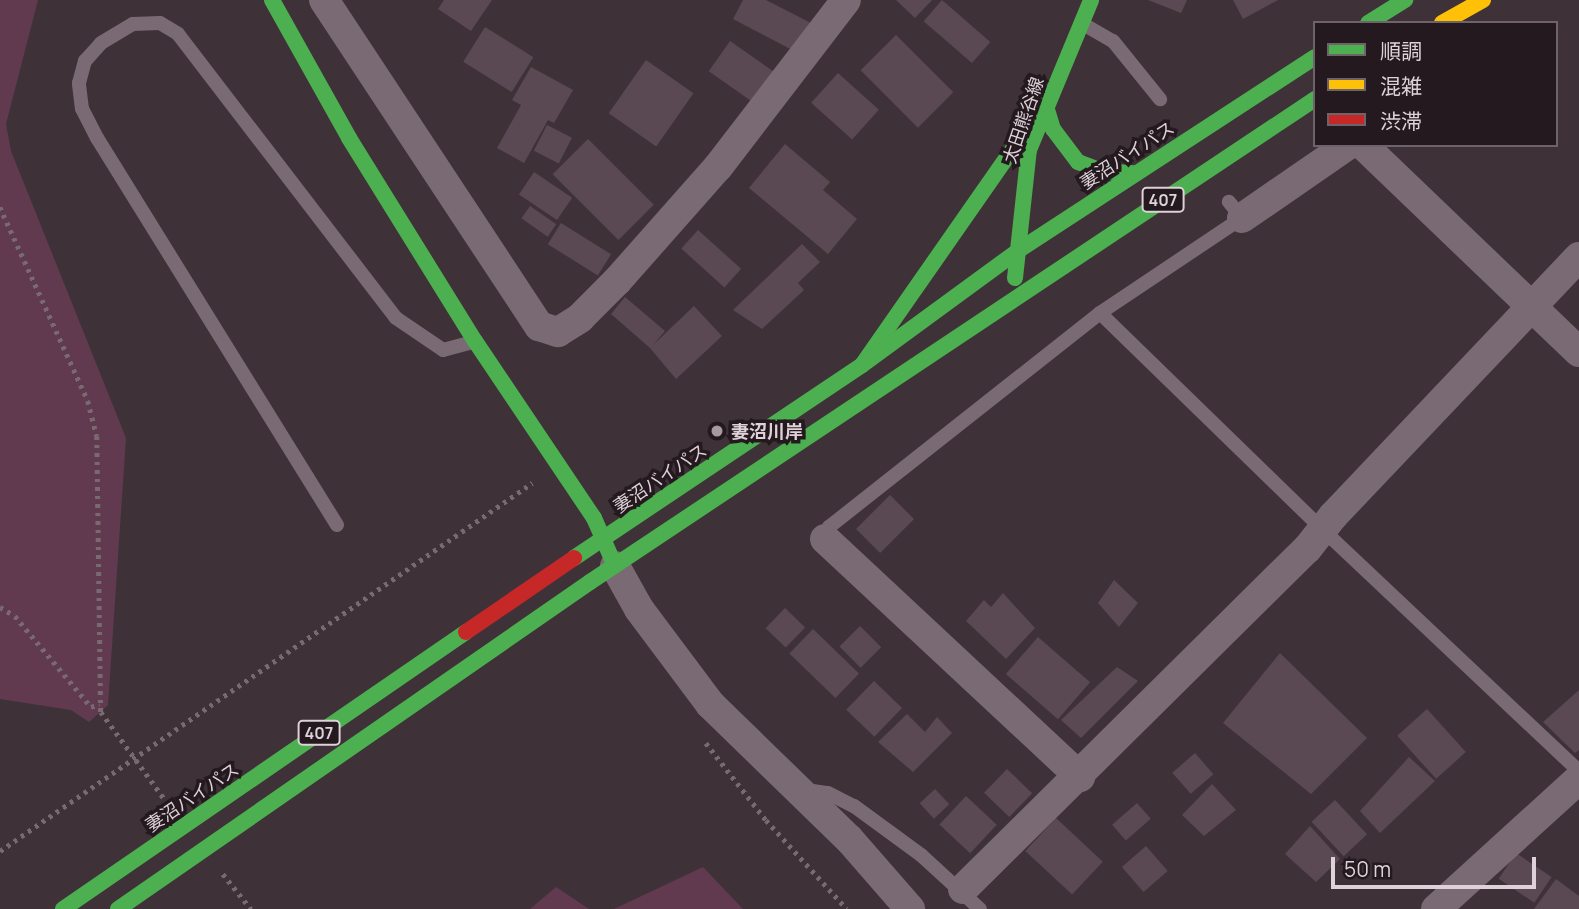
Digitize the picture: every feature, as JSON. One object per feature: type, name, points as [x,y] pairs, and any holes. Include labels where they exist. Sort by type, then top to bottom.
[{"type":"main road","points":[[272,0],[349,138],[610,552]]},
{"type":"main road","name":"太田熊谷線","points":[[1011,300],[1018,250],[1023,176],[1045,103],[1083,24],[1091,0]]},
{"type":"main road","points":[[1371,21],[1405,0]]},
{"type":"main road","points":[[1446,21],[1483,0]]},
{"type":"main road","name":"妻沼バイパス","points":[[118,909],[590,582],[610,552],[1018,250],[1313,58]]},
{"type":"main road","name":"妻沼バイパス","points":[[63,909],[574,558],[610,552],[1011,300],[1313,100]]},
{"type":"main road","points":[[1045,103],[1053,129],[1078,162],[1102,171],[1134,173]]},
{"type":"main road","points":[[862,365],[1045,103]]},
{"type":"street","points":[[324,0],[539,326],[558,332],[580,318],[617,281],[718,167],[846,0]]},
{"type":"street","points":[[1235,210],[1345,147]]},
{"type":"street","points":[[1365,147],[1579,352]]},
{"type":"street","points":[[972,899],[1080,777],[1323,530],[1579,257]]},
{"type":"street","points":[[825,539],[1080,777]]},
{"type":"street","points":[[610,552],[639,609],[710,704],[798,789],[910,909]]},
{"type":"street","points":[[1436,909],[1579,779]]},
{"type":"lane","points":[[337,525],[97,138],[82,109],[79,83],[85,61],[101,43],[133,24],[160,23],[178,34],[396,318],[443,350],[475,341]]},
{"type":"lane","points":[[1083,24],[1113,41],[1160,99]]},
{"type":"lane","points":[[825,539],[829,527],[1235,210]]},
{"type":"lane","points":[[1100,313],[1323,530],[1579,771]]},
{"type":"lane","points":[[798,789],[828,793],[854,806],[972,899]]},
{"type":"path","points":[[0,206],[88,401],[97,436],[99,704],[91,707],[15,616],[0,607]]},
{"type":"path","points":[[0,851],[532,483]]},
{"type":"shaded area","points":[[0,0],[38,0],[6,124],[11,151],[126,438],[108,705],[89,722],[71,710],[0,699]]},
{"type":"shaded area","points":[[703,867],[743,909],[614,909]]},
{"type":"shaded area","points":[[556,887],[589,909],[530,909]]},
{"type":"building","points":[[444,0],[492,0],[471,31],[438,9]]},
{"type":"building","points":[[743,0],[766,0],[811,23],[796,52],[733,19]]},
{"type":"building","points":[[896,0],[932,0],[915,18]]},
{"type":"building","points":[[942,0],[990,42],[972,63],[924,21]]},
{"type":"building","points":[[1148,0],[1187,0],[1181,13]]},
{"type":"building","points":[[1233,0],[1278,0],[1243,19]]},
{"type":"building","points":[[485,27],[533,57],[512,92],[463,62]]},
{"type":"building","points":[[896,35],[953,92],[918,128],[861,70]]},
{"type":"building","points":[[730,41],[774,72],[753,102],[709,71]]},
{"type":"building","points":[[646,60],[694,93],[656,147],[609,113]]},
{"type":"building","points":[[531,67],[573,90],[554,123],[548,120],[524,163],[497,148],[521,105],[512,100]]},
{"type":"building","points":[[838,73],[879,110],[852,140],[811,103]]},
{"type":"building","points":[[547,125],[572,138],[559,164],[534,151]]},
{"type":"building","points":[[588,139],[654,205],[618,240],[553,174]]},
{"type":"building","points":[[785,144],[830,182],[823,190],[857,219],[828,254],[749,188]]},
{"type":"building","points":[[534,172],[572,198],[557,220],[519,194]]},
{"type":"building","points":[[530,206],[556,224],[548,237],[521,218]]},
{"type":"building","points":[[561,223],[611,254],[598,275],[548,244]]},
{"type":"building","points":[[698,230],[741,269],[724,287],[681,249]]},
{"type":"building","points":[[802,244],[820,262],[798,283],[804,290],[762,329],[733,310]]},
{"type":"building","points":[[625,297],[665,331],[653,345],[694,306],[722,336],[676,379],[650,348],[611,314]]},
{"type":"building","points":[[890,495],[914,519],[880,553],[856,529]]},
{"type":"building","points":[[1114,580],[1138,603],[1119,627],[1098,603]]},
{"type":"building","points":[[1003,593],[1035,628],[1006,659],[966,621],[984,600],[991,607]]},
{"type":"building","points":[[785,608],[805,627],[786,648],[766,628]]},
{"type":"building","points":[[860,626],[881,647],[861,668],[839,647]]},
{"type":"building","points":[[813,629],[859,673],[835,698],[789,653]]},
{"type":"building","points":[[1038,637],[1090,682],[1058,719],[1006,674]]},
{"type":"building","points":[[1280,653],[1367,738],[1311,794],[1223,723]]},
{"type":"building","points":[[1117,667],[1138,681],[1081,738],[1061,720]]},
{"type":"building","points":[[874,681],[902,708],[874,737],[846,710]]},
{"type":"building","points":[[1579,690],[1579,750],[1575,753],[1543,722]]},
{"type":"building","points":[[1427,709],[1466,752],[1436,779],[1397,736]]},
{"type":"building","points":[[907,714],[925,732],[937,717],[952,733],[913,772],[878,742]]},
{"type":"building","points":[[1195,753],[1213,774],[1191,794],[1172,773]]},
{"type":"building","points":[[1409,757],[1435,781],[1380,833],[1360,811]]},
{"type":"building","points":[[1007,769],[1032,793],[1009,817],[984,793]]},
{"type":"building","points":[[1212,784],[1236,810],[1204,836],[1182,815]]},
{"type":"building","points":[[935,789],[949,804],[934,819],[920,803]]},
{"type":"building","points":[[966,796],[997,825],[970,853],[939,825]]},
{"type":"building","points":[[1335,800],[1367,834],[1344,856],[1312,822]]},
{"type":"building","points":[[1137,803],[1151,819],[1126,840],[1112,825]]},
{"type":"building","points":[[1056,818],[1103,862],[1072,895],[1025,851]]},
{"type":"building","points":[[1310,826],[1340,859],[1316,882],[1285,854]]},
{"type":"building","points":[[1146,846],[1168,871],[1143,892],[1122,867]]},
{"type":"building","points":[[1516,853],[1552,877],[1534,903],[1499,879]]},
{"type":"building","points":[[1556,879],[1579,896],[1579,909],[1534,909]]},
{"type":"traffic: fast","points":[[272,0],[349,138],[475,341],[594,518],[615,566]]},
{"type":"traffic: fast","points":[[1015,278],[1029,150],[1091,0]]},
{"type":"traffic: fast","points":[[1371,21],[1405,0]]},
{"type":"traffic: fast","points":[[574,558],[862,365],[1019,250],[1313,58]]},
{"type":"traffic: fast","points":[[590,582],[1313,100]]},
{"type":"traffic: fast","points":[[1045,103],[1053,129],[1078,162],[1102,171],[1134,173]]},
{"type":"traffic: fast","points":[[862,365],[1045,103]]},
{"type":"traffic: fast","points":[[118,909],[590,582]]},
{"type":"traffic: fast","points":[[63,909],[466,632]]},
{"type":"traffic: slow","points":[[1446,21],[1483,0]]},
{"type":"traffic: jam","points":[[466,632],[574,558]]},
{"type":"place","name":"妻沼川岸","points":[[717,431]]}]
